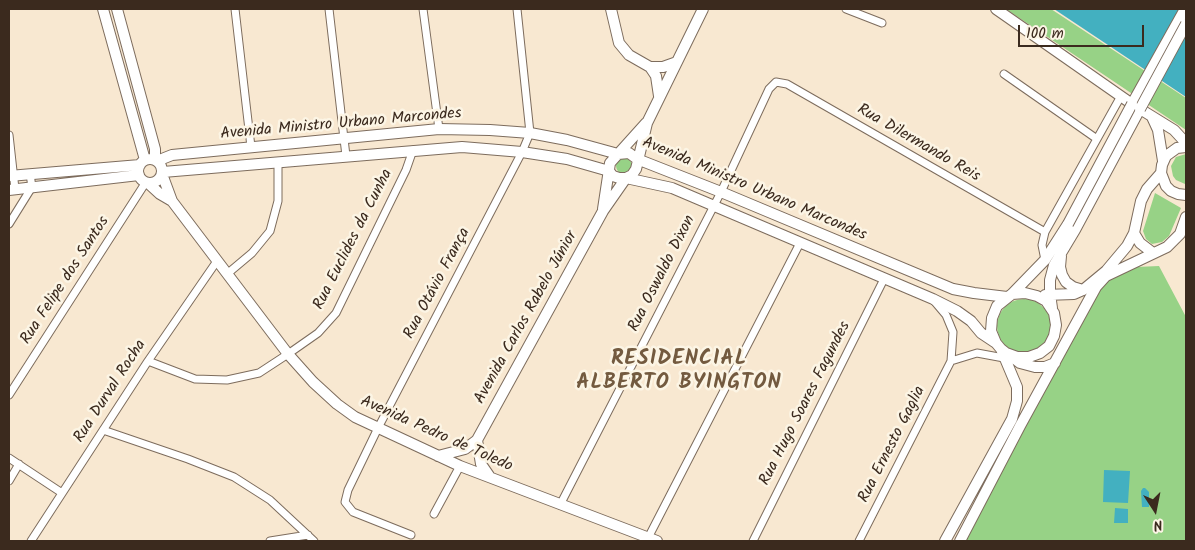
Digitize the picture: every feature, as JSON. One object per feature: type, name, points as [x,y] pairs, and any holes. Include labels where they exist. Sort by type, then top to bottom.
[{"type":"street","points":[[103,9],[147,170],[160,194],[172,201]]},
{"type":"street","points":[[117,9],[155,149],[147,170]]},
{"type":"street","points":[[235,9],[251,147]]},
{"type":"street","points":[[329,9],[346,156]]},
{"type":"street","points":[[423,9],[439,129]]},
{"type":"street","points":[[518,9],[530,133]]},
{"type":"street","points":[[611,9],[619,43],[629,55],[650,67],[656,76],[659,97]]},
{"type":"street","name":"Avenida Carlos Rabelo Júnior","points":[[464,467],[474,445],[603,211],[626,178],[632,175],[636,169],[646,123],[703,9]]},
{"type":"street","points":[[846,9],[882,22]]},
{"type":"street","points":[[996,9],[1120,96],[1181,136],[1186,143]]},
{"type":"street","points":[[933,299],[946,315],[953,332],[951,361],[977,353],[1002,351],[1017,357],[1029,357],[1040,353],[1049,346],[1054,336],[1056,325],[1050,294],[1050,280],[1054,265],[1186,9]]},
{"type":"street","points":[[1136,107],[1186,24]]},
{"type":"street","points":[[650,67],[663,67],[677,62]]},
{"type":"street","points":[[1004,74],[1097,139]]},
{"type":"street","name":"Rua Oswaldo Dixon","points":[[560,505],[714,206],[769,89],[776,82]]},
{"type":"street","name":"Rua Dilermando Reis","points":[[776,82],[787,84],[1045,232]]},
{"type":"street","points":[[1044,260],[1042,245],[1045,232],[1120,96]]},
{"type":"street","points":[[1152,116],[1158,130],[1163,161],[1161,173],[1166,186],[1178,194],[1186,194]]},
{"type":"street","name":"Avenida Carlos Rabelo Júnior","points":[[603,211],[610,162],[646,123]]},
{"type":"street","name":"Avenida Ministro Urbano Marcondes","points":[[12,190],[147,170],[172,155],[439,129],[530,133],[567,140],[618,154],[629,153],[637,159],[953,289],[1010,296]]},
{"type":"street","name":"Rua Otávio França","points":[[411,536],[353,512],[345,502],[348,490],[378,428],[522,152],[530,133]]},
{"type":"street","points":[[9,135],[12,190]]},
{"type":"street","points":[[1163,161],[1176,148],[1186,147]]},
{"type":"street","name":"Avenida Ministro Urbano Marcondes","points":[[162,173],[413,150],[462,148],[522,152],[567,159],[609,171],[613,176],[619,178],[672,188],[958,311],[1002,351],[1020,363],[1035,367],[1045,367],[1055,363]]},
{"type":"street","name":"Rua Euclides da Cunha","points":[[148,361],[195,379],[227,380],[259,373],[318,333],[336,313],[406,170],[413,150]]},
{"type":"street","points":[[227,274],[252,253],[270,231],[278,201],[278,162]]},
{"type":"street","points":[[162,166],[160,179],[155,182],[147,170],[162,166]]},
{"type":"street","name":"Avenida Ministro Urbano Marcondes","points":[[11,176],[147,170]]},
{"type":"street","name":"Rua Felipe dos Santos","points":[[9,395],[147,170]]},
{"type":"street","points":[[162,173],[172,201]]},
{"type":"street","points":[[1037,296],[1074,294],[1083,290],[1106,270],[1127,246],[1134,233],[1144,195],[1161,173]]},
{"type":"street","points":[[9,224],[32,187],[30,174]]},
{"type":"street","name":"Avenida Pedro de Toledo","points":[[172,201],[288,354],[336,404],[355,417],[438,456],[653,540]]},
{"type":"street","points":[[960,541],[1096,287],[1106,276],[1167,247],[1180,234],[1186,216]]},
{"type":"street","points":[[945,541],[1012,419],[1017,401],[1017,387],[1002,351],[991,331],[992,318],[997,306],[1010,296],[1072,227]]},
{"type":"street","points":[[1134,233],[1140,243],[1153,254]]},
{"type":"street","points":[[653,540],[800,243]]},
{"type":"street","points":[[1062,252],[1060,267],[1062,275],[1066,282],[1073,287],[1083,290]]},
{"type":"street","name":"Rua Durval Rocha","points":[[32,541],[102,430],[217,261]]},
{"type":"street","name":"Rua Hugo Soares Fagundes","points":[[753,541],[884,279]]},
{"type":"street","points":[[1010,296],[1025,292],[1046,301],[1061,326],[1065,345]]},
{"type":"street","name":"Rua Ernesto Gaglia","points":[[859,541],[951,361]]},
{"type":"street","points":[[102,430],[188,459],[234,477],[270,500],[314,541]]},
{"type":"street","points":[[438,456],[474,445],[481,464],[490,477]]},
{"type":"street","points":[[9,458],[62,493]]},
{"type":"street","points":[[9,481],[19,464]]},
{"type":"street","points":[[434,514],[464,467]]},
{"type":"street","points":[[270,541],[308,535]]},
{"type":"green space","points":[[1006,9],[1051,9],[1186,98],[1186,130]]},
{"type":"green space","points":[[1186,154],[1185,184],[1176,180],[1171,166],[1176,157]]},
{"type":"green space","points":[[624,158],[630,160],[632,166],[630,172],[624,174],[618,172],[616,166],[618,160]]},
{"type":"green space","points":[[1155,193],[1181,208],[1169,236],[1162,242],[1152,244],[1146,239],[1143,231]]},
{"type":"green space","points":[[1159,266],[1186,317],[1186,541],[962,541],[1102,285],[1118,274],[1136,267]]},
{"type":"green space","points":[[1019,299],[1029,299],[1039,303],[1047,311],[1051,326],[1047,341],[1039,349],[1029,353],[1019,353],[1009,349],[1001,341],[997,331],[997,321],[1001,311],[1009,303]]},
{"type":"water","points":[[1054,9],[1186,9],[1186,97]]},
{"type":"water","points":[[1104,470],[1130,471],[1128,503],[1103,502]]},
{"type":"water","points":[[1143,488],[1149,492],[1149,507],[1142,507],[1141,491]]},
{"type":"water","points":[[1115,508],[1128,509],[1128,523],[1114,523]]},
{"type":"district","name":"RESIDENCIAL ALBERTO BYINGTON","points":[[679,372]]}]
